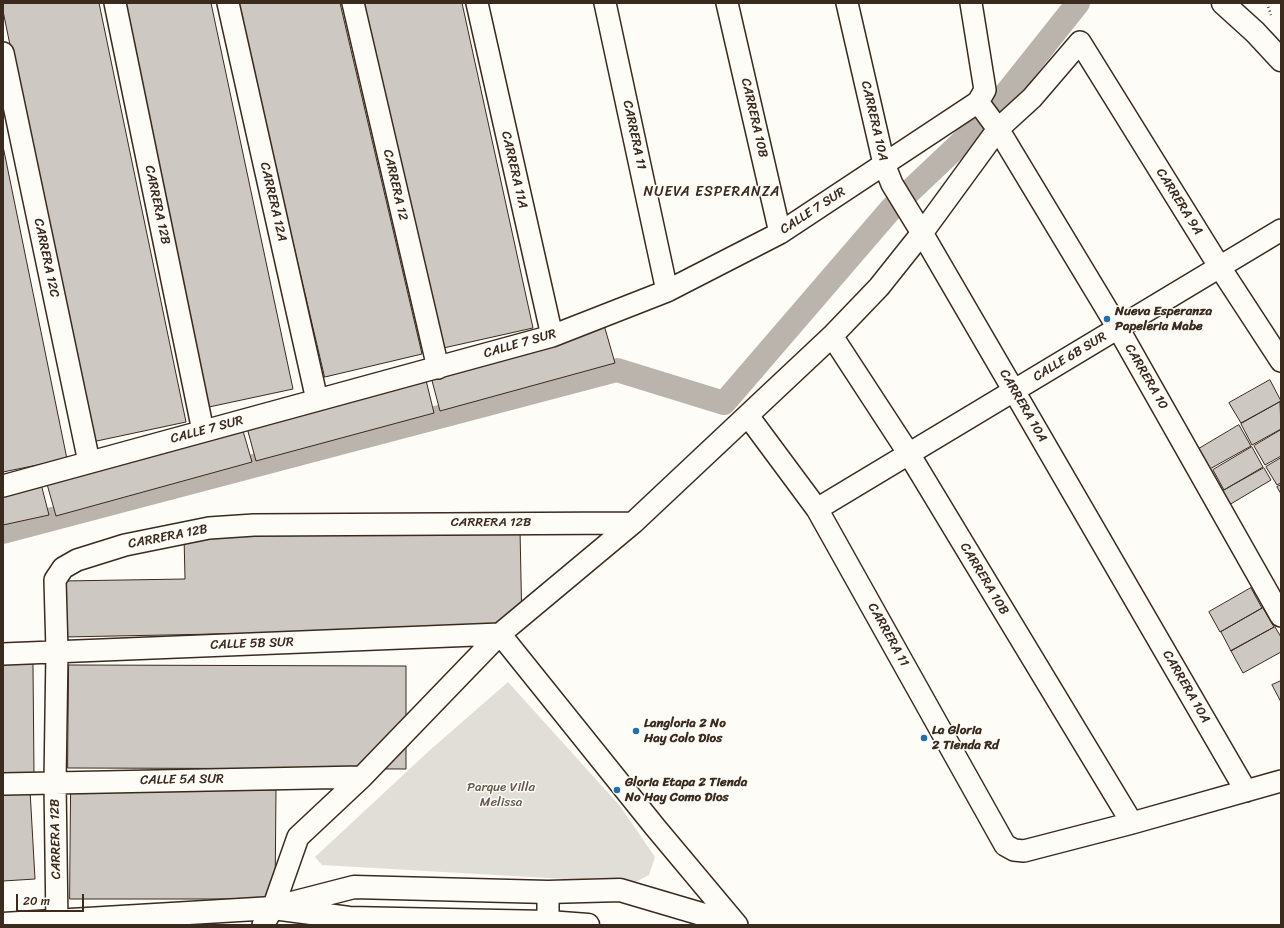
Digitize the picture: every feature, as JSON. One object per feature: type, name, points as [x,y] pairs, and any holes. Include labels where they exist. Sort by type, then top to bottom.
[{"type":"street","name":"CARRERA 12B","points":[[115,3],[203,431]]},
{"type":"street","name":"CARRERA 12A","points":[[228,3],[318,400]]},
{"type":"street","name":"CARRERA 12","points":[[353,3],[438,368]]},
{"type":"street","name":"CARRERA 11A","points":[[477,3],[552,336]]},
{"type":"street","name":"CARRERA 11","points":[[605,3],[668,292]]},
{"type":"street","name":"CARRERA 10B","points":[[727,3],[780,233]]},
{"type":"street","name":"CARRERA 10A","points":[[847,3],[884,164],[892,184],[922,233],[1246,791]]},
{"type":"street","name":"CARRERA 10","points":[[971,3],[989,111],[1118,328],[1281,616]]},
{"type":"street","points":[[1223,3],[1255,32],[1281,60]]},
{"type":"street","points":[[1246,3],[1255,32]]},
{"type":"street","name":"CALLE 7 SUR","points":[[3,486],[552,336],[668,292],[780,233],[884,164],[989,111],[1032,98],[1080,42]]},
{"type":"street","name":"CARRERA 9A","points":[[1080,42],[1219,266],[1281,361]]},
{"type":"street","name":"CARRERA 12C","points":[[3,53],[89,462]]},
{"type":"street","name":"CALLE 7 SUR","points":[[268,917],[298,837],[362,777],[500,634],[633,523],[832,336],[879,287],[922,233],[989,111]]},
{"type":"street","name":"CALLE 6B SUR","points":[[817,509],[1281,230]]},
{"type":"street","name":"CARRERA 10B","points":[[832,336],[909,454],[1132,824]]},
{"type":"street","name":"CARRERA 11","points":[[748,416],[817,509],[1006,845],[1014,850],[1024,851],[1132,824]]},
{"type":"street","name":"CARRERA 12B","points":[[57,923],[55,782],[57,651],[55,580],[63,568],[76,560],[125,545],[209,528],[254,525],[633,523]]},
{"type":"street","points":[[500,634],[655,827],[737,925]]},
{"type":"street","name":"CALLE 5B SUR","points":[[3,654],[500,634]]},
{"type":"street","name":"CALLE 5A SUR","points":[[3,784],[362,777]]},
{"type":"street","points":[[1132,824],[1281,781]]},
{"type":"street","points":[[268,917],[354,887],[548,892],[620,890],[708,916],[724,925]]},
{"type":"street","points":[[548,892],[548,924]]},
{"type":"street","points":[[3,924],[268,917],[588,925]]},
{"type":"green space","name":"Parque Villa Melissa","points":[[508,682],[620,806],[655,857],[649,875],[634,883],[322,865],[315,857],[430,750]]},
{"type":"building","points":[[3,3],[99,3],[186,422],[92,442],[3,11]]},
{"type":"building","points":[[124,3],[211,3],[293,389],[209,407]]},
{"type":"building","points":[[237,3],[340,3],[422,354],[325,377]]},
{"type":"building","points":[[364,3],[462,3],[533,328],[439,349]]},
{"type":"building","points":[[3,146],[67,459],[3,472]]},
{"type":"building","points":[[604,325],[615,363],[440,411],[430,373]]},
{"type":"building","points":[[425,376],[434,413],[256,461],[246,424]]},
{"type":"building","points":[[1270,380],[1281,401],[1241,423],[1229,403]]},
{"type":"building","points":[[1280,402],[1281,429],[1252,445],[1241,424]]},
{"type":"building","points":[[241,424],[252,462],[56,516],[45,477]]},
{"type":"building","points":[[1239,425],[1251,446],[1208,470],[1197,450]]},
{"type":"building","points":[[1281,430],[1281,456],[1265,465],[1254,446]]},
{"type":"building","points":[[1252,447],[1263,467],[1224,490],[1213,470]]},
{"type":"building","points":[[1281,458],[1281,483],[1277,485],[1266,467]]},
{"type":"building","points":[[1264,468],[1271,480],[1229,505],[1221,492]]},
{"type":"building","points":[[40,480],[49,515],[3,525],[3,488]]},
{"type":"building","points":[[1281,485],[1281,494],[1277,487]]},
{"type":"building","points":[[520,529],[522,628],[64,637],[63,581],[185,579],[184,535]]},
{"type":"building","points":[[1251,588],[1262,608],[1220,632],[1209,612]]},
{"type":"building","points":[[1263,608],[1274,627],[1231,651],[1221,632]]},
{"type":"building","points":[[1275,627],[1281,637],[1281,652],[1243,673],[1231,651]]},
{"type":"building","points":[[33,664],[34,774],[3,775],[3,665]]},
{"type":"building","points":[[69,665],[406,666],[406,769],[68,768]]},
{"type":"building","points":[[1281,681],[1281,702],[1272,685]]},
{"type":"building","points":[[30,790],[35,879],[3,881],[3,792]]},
{"type":"building","points":[[71,790],[276,790],[275,899],[70,899]]},
{"type":"waterway","points":[[3,532],[617,370],[724,403],[891,209],[985,120],[1078,3]]},
{"type":"place","name":"Nueva Esperanza Papeleria Mabe","points":[[1107,319]]},
{"type":"place","name":"Langloria 2 No Hay Colo Dios","points":[[636,731]]},
{"type":"place","name":"La Gloria 2 Tienda Rd","points":[[924,738]]},
{"type":"place","name":"Gloria Etapa 2 Tienda No Hay Como Dios","points":[[617,790]]},
{"type":"district","name":"NUEVA ESPERANZA","points":[[712,192]]}]
